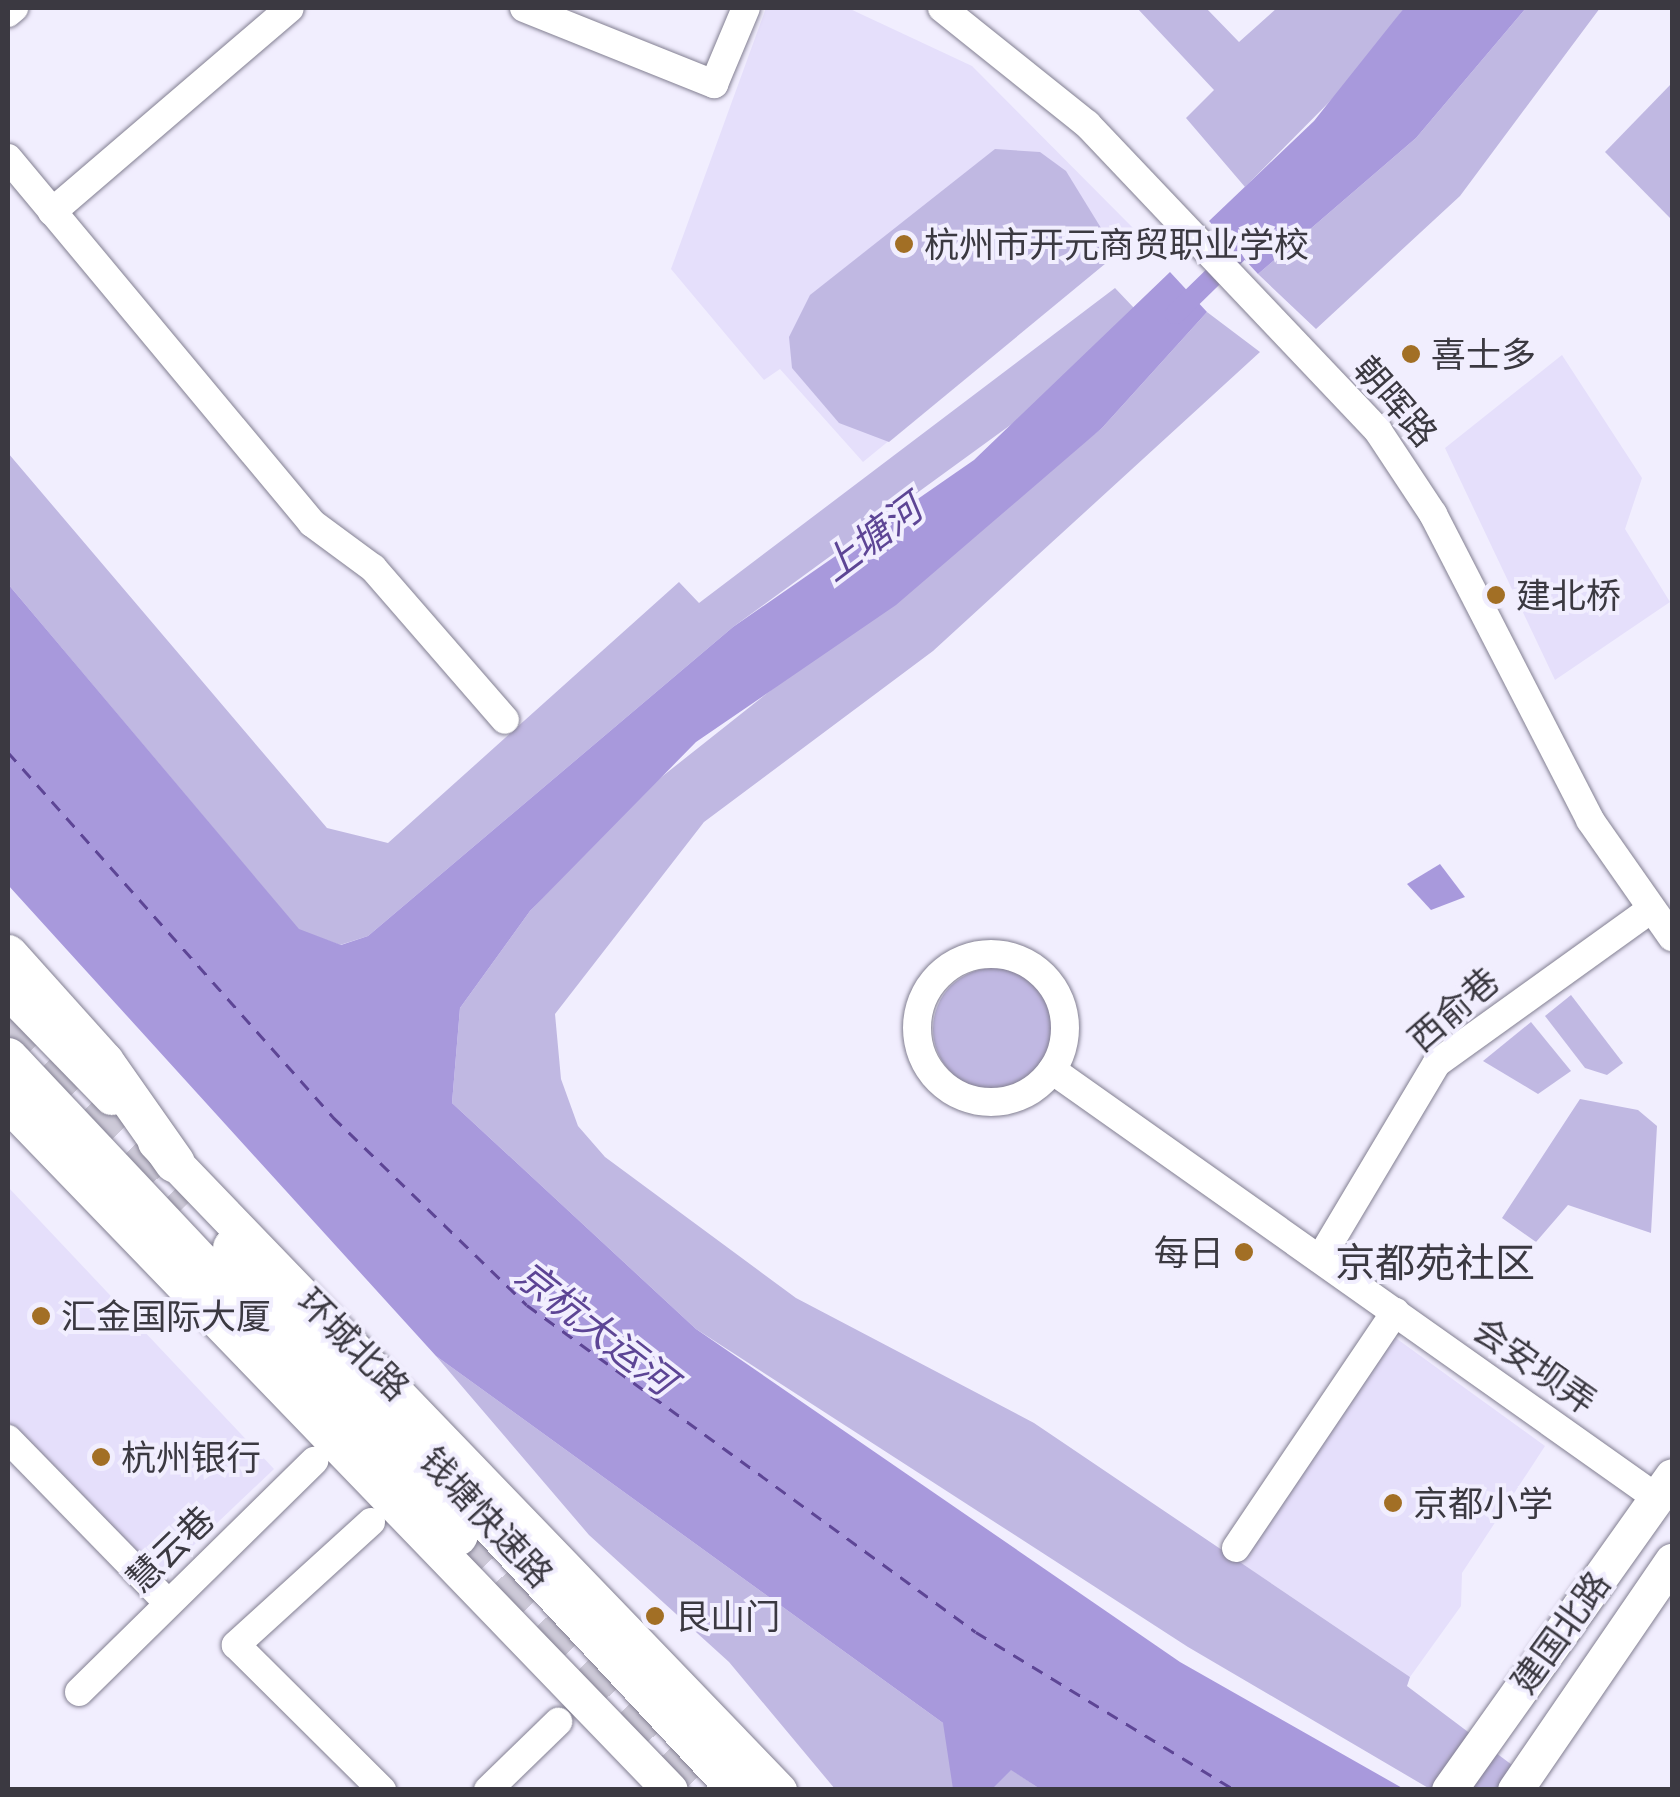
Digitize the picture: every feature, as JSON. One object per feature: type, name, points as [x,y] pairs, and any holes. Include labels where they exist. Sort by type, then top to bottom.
[{"type":"highway","points":[[8,954],[104,1062],[175,1162]]},
{"type":"highway","name":"钱塘快速路","points":[[8,1060],[25,1099],[458,1536]]},
{"type":"highway","name":"钱塘快速路","points":[[234,1248],[740,1790]]},
{"type":"highway","points":[[516,1509],[740,1790]]},
{"type":"main road","name":"环城北路","points":[[8,991],[516,1509],[779,1790]]},
{"type":"main road","points":[[25,1099],[670,1790]]},
{"type":"main road","name":"建国北路","points":[[1449,1790],[1665,1487]]},
{"type":"main road","name":"建国北路","points":[[1515,1790],[1672,1561]]},
{"type":"street","points":[[8,13],[14,8]]},
{"type":"street","points":[[52,212],[290,8]]},
{"type":"street","points":[[524,8],[714,84],[746,8]]},
{"type":"street","name":"朝晖路","points":[[942,8],[1038,79],[1188,227],[1410,473],[1533,720],[1650,910],[1672,937]]},
{"type":"street","points":[[8,158],[312,523],[373,568],[505,720]]},
{"type":"street","name":"西俞巷","points":[[1320,1259],[1438,1062],[1650,910]]},
{"type":"street","points":[[986,955],[1041,974],[1064,1016],[1052,1070],[1023,1096],[998,1102],[950,1090],[920,1051],[919,1014],[934,980],[986,955]]},
{"type":"street","name":"会安坝弄","points":[[1052,1070],[1395,1312],[1665,1487]]},
{"type":"street","points":[[1236,1548],[1395,1312]]},
{"type":"street","points":[[8,1439],[168,1603]]},
{"type":"street","name":"慧云巷","points":[[79,1692],[314,1461]]},
{"type":"street","points":[[371,1522],[236,1645],[382,1790]]},
{"type":"street","points":[[488,1790],[558,1722]]},
{"type":"shaded area","name":"杭州市开元商贸职业学校","points":[[766,8],[848,8],[972,66],[1140,235],[863,462],[780,369],[764,380],[671,269]]},
{"type":"shaded area","points":[[1137,8],[1206,8],[1239,42],[1277,8],[1404,8],[1352,79],[1245,187],[1186,118],[1214,90]]},
{"type":"shaded area","points":[[1526,8],[1600,8],[1460,196],[1316,329],[1258,274],[1416,138]]},
{"type":"shaded area","points":[[1672,83],[1672,219],[1671,219],[1605,152]]},
{"type":"shaded area","points":[[995,149],[1040,152],[1066,171],[1117,254],[889,442],[839,423],[792,368],[789,337],[810,295]]},
{"type":"shaded area","points":[[1115,288],[1134,308],[1046,399],[733,627],[368,936],[340,945],[299,930],[8,584],[8,453],[327,828],[388,843],[679,582],[699,603]]},
{"type":"shaded area","points":[[1207,312],[1260,352],[933,651],[704,822],[555,1014],[561,1079],[578,1126],[605,1157],[796,1298],[1034,1423],[1410,1677],[1407,1686],[1544,1789],[1430,1789],[1188,1647],[696,1329],[452,1103],[460,1008],[530,911],[640,794],[1102,428]]},
{"type":"shaded area","points":[[1562,355],[1642,478],[1625,529],[1670,602],[1555,680],[1445,448]]},
{"type":"shaded area","points":[[994,968],[1017,973],[1037,986],[1050,1006],[1055,1029],[1050,1052],[1037,1072],[1017,1085],[994,1090],[971,1085],[951,1072],[938,1052],[933,1029],[938,1006],[951,986],[971,973]]},
{"type":"shaded area","points":[[1571,995],[1623,1063],[1607,1075],[1585,1068],[1545,1016]]},
{"type":"shaded area","points":[[1531,1022],[1571,1071],[1538,1094],[1483,1061]]},
{"type":"shaded area","points":[[1580,1099],[1638,1110],[1657,1126],[1651,1233],[1568,1205],[1536,1242],[1502,1218]]},
{"type":"shaded area","points":[[8,1187],[274,1469],[156,1581],[8,1424]]},
{"type":"shaded area","name":"京都小学","points":[[1393,1336],[1545,1446],[1462,1573],[1461,1606],[1410,1677],[1238,1561]]},
{"type":"shaded area","points":[[436,1356],[1040,1789],[835,1789],[729,1662],[589,1535]]},
{"type":"water","points":[[1404,8],[1526,8],[1416,138],[1258,274],[1209,221],[1314,121]]},
{"type":"water","name":"京杭大运河","points":[[1170,272],[1207,312],[1102,428],[896,605],[696,742],[530,911],[460,1008],[452,1103],[696,1329],[1180,1662],[1404,1789],[1040,1789],[1011,1770],[992,1789],[953,1789],[943,1723],[436,1356],[8,885],[8,584],[299,929],[341,945],[368,936],[733,627],[974,460]]},
{"type":"water","points":[[1440,864],[1465,897],[1431,910],[1407,884]]},
{"type":"waterway","name":"上塘河","points":[[1175,314],[1258,233]]},
{"type":"ferry route","points":[[8,752],[333,1117],[527,1305],[976,1632],[1235,1790]]},
{"type":"tunnel","points":[[8,1017],[189,1202]]},
{"type":"tunnel","points":[[458,1536],[695,1790]]},
{"type":"place","name":"杭州市开元商贸职业学校","points":[[904,244]]},
{"type":"place","name":"喜士多","points":[[1411,354]]},
{"type":"place","name":"建北桥","points":[[1496,595]]},
{"type":"place","name":"每日","points":[[1244,1252]]},
{"type":"place","name":"汇金国际大厦","points":[[41,1316]]},
{"type":"place","name":"杭州银行","points":[[101,1457]]},
{"type":"place","name":"京都小学","points":[[1393,1503]]},
{"type":"place","name":"艮山门","points":[[655,1616]]},
{"type":"district","name":"京都苑社区","points":[[1435,1262]]}]
